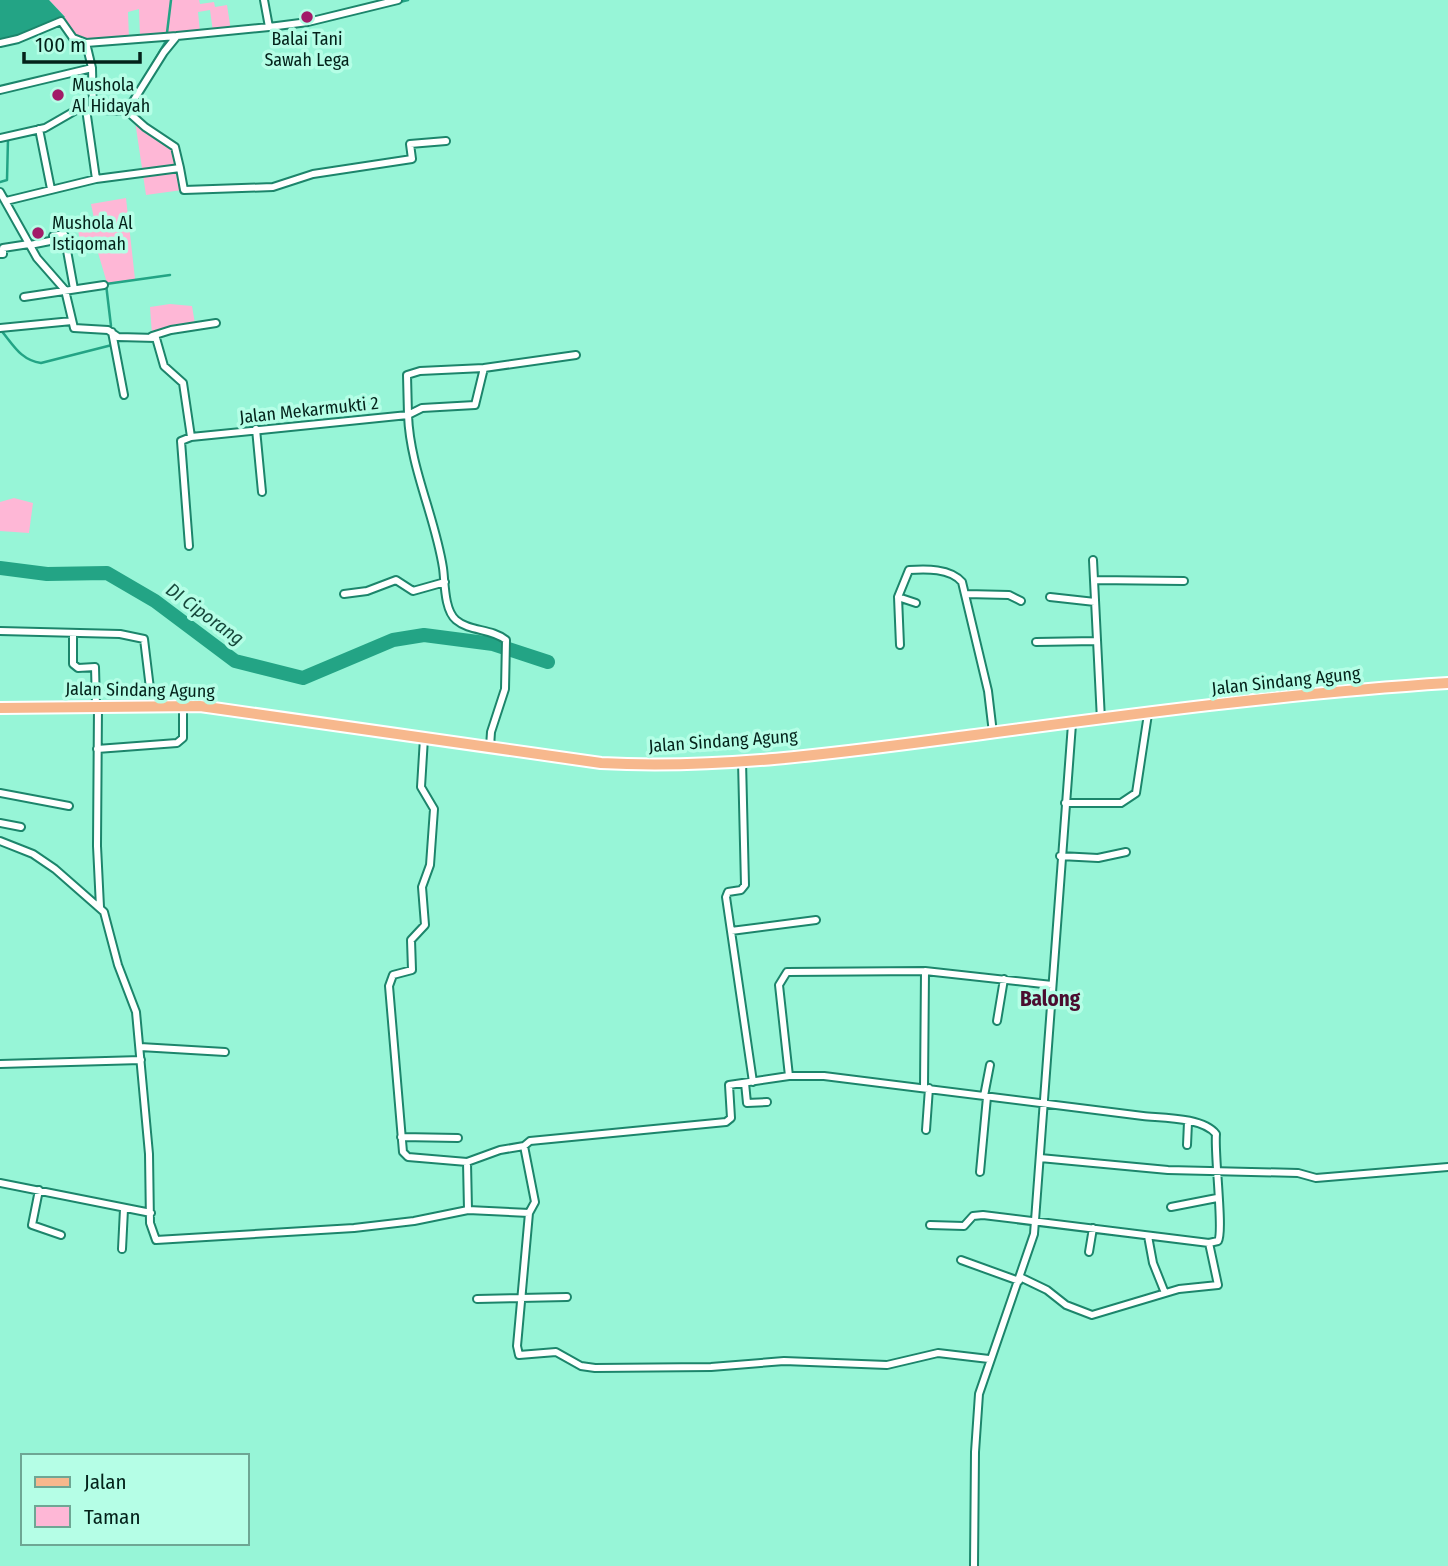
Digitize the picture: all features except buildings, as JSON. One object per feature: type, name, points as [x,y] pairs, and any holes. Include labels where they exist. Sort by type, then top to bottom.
[{"type":"main road","name":"Jalan Sindang Agung","points":[[0,708],[183,705],[609,764],[742,759],[1448,683]]},
{"type":"street","points":[[264,0],[269,27]]},
{"type":"street","points":[[0,43],[18,40],[61,21],[73,38],[86,43],[308,22],[398,0]]},
{"type":"street","points":[[127,111],[163,52],[177,36]]},
{"type":"street","points":[[86,43],[92,68],[90,110],[96,179]]},
{"type":"street","points":[[0,90],[92,68]]},
{"type":"street","points":[[0,138],[39,130],[78,109],[127,111],[175,147],[184,191],[261,189],[295,182],[313,174],[412,159],[410,144],[446,141]]},
{"type":"street","points":[[39,130],[51,189]]},
{"type":"street","points":[[6,201],[96,179],[180,168]]},
{"type":"street","points":[[0,192],[29,245],[65,290],[72,321],[78,330],[112,332],[126,338],[152,336],[216,323]]},
{"type":"street","points":[[0,254],[3,254],[3,248],[55,240],[53,236],[64,234],[74,289]]},
{"type":"street","points":[[24,297],[104,285]]},
{"type":"street","points":[[0,327],[72,321]]},
{"type":"street","points":[[112,332],[124,395]]},
{"type":"street","points":[[152,336],[158,342],[164,366],[183,383],[191,437],[181,440],[189,546]]},
{"type":"street","points":[[490,747],[493,724],[505,689],[506,639],[496,632],[456,620],[450,610],[412,453],[407,375],[420,371],[484,368],[576,355]]},
{"type":"street","name":"Jalan Mekarmukti 2","points":[[191,437],[408,415],[422,408],[475,405],[484,368]]},
{"type":"street","points":[[256,429],[262,492]]},
{"type":"street","points":[[1093,560],[1101,720]]},
{"type":"street","points":[[900,645],[898,597],[909,570],[928,569],[953,574],[962,582],[966,594],[988,691],[993,733]]},
{"type":"street","points":[[344,594],[367,591],[396,580],[412,591],[445,582]]},
{"type":"street","points":[[1094,580],[1184,581]]},
{"type":"street","points":[[966,594],[1009,595],[1021,601]]},
{"type":"street","points":[[898,597],[916,603]]},
{"type":"street","points":[[1050,597],[1095,601]]},
{"type":"street","points":[[0,631],[120,634],[144,639],[152,705]]},
{"type":"street","points":[[73,634],[73,664],[78,668],[95,667],[100,906],[136,1012],[149,1154],[152,1234],[160,1241],[354,1228],[414,1221],[468,1210],[530,1213]]},
{"type":"street","points":[[1036,642],[1097,641]]},
{"type":"street","points":[[97,749],[177,743],[183,738],[183,705]]},
{"type":"street","points":[[1065,803],[1121,803],[1136,793],[1148,714]]},
{"type":"street","points":[[974,1566],[978,1405],[989,1359],[1032,1245],[1036,1219],[1060,856],[1072,724]]},
{"type":"street","points":[[424,738],[421,787],[434,810],[430,865],[422,887],[425,925],[411,940],[412,970],[393,975],[389,986],[401,1137],[405,1156],[467,1162],[500,1150],[524,1146],[530,1141],[726,1122],[731,1118],[729,1086],[789,1076],[824,1076],[1188,1122],[1215,1132],[1217,1198],[1222,1234],[1220,1240],[1209,1243],[1036,1219],[983,1215],[973,1216],[964,1226],[930,1225]]},
{"type":"street","points":[[742,759],[745,885],[743,889],[726,894],[749,1082],[747,1103],[767,1102]]},
{"type":"street","points":[[0,793],[69,806]]},
{"type":"street","points":[[0,823],[21,827]]},
{"type":"street","points":[[0,841],[33,854],[100,906]]},
{"type":"street","points":[[1060,856],[1098,858],[1126,852]]},
{"type":"street","points":[[731,931],[768,927],[784,922],[816,920]]},
{"type":"street","points":[[789,1076],[779,985],[782,975],[792,971],[925,971],[1052,985]]},
{"type":"street","points":[[925,971],[926,1129]]},
{"type":"street","points":[[997,1021],[1004,979]]},
{"type":"street","points":[[140,1047],[225,1052]]},
{"type":"street","points":[[0,1064],[141,1060]]},
{"type":"street","points":[[980,1172],[990,1065]]},
{"type":"street","points":[[1188,1122],[1188,1145]]},
{"type":"street","points":[[401,1137],[458,1139]]},
{"type":"street","points":[[524,1146],[535,1202],[530,1213],[521,1297],[519,1355],[556,1352],[587,1367],[711,1367],[784,1361],[887,1364],[938,1353],[989,1359]]},
{"type":"street","points":[[1040,1158],[1217,1172],[1298,1173],[1316,1178],[1448,1167]]},
{"type":"street","points":[[467,1162],[468,1210]]},
{"type":"street","points":[[0,1183],[151,1213]]},
{"type":"street","points":[[40,1190],[33,1225],[61,1235]]},
{"type":"street","points":[[1171,1207],[1217,1198]]},
{"type":"street","points":[[122,1249],[124,1209]]},
{"type":"street","points":[[1089,1252],[1093,1228]]},
{"type":"street","points":[[1148,1236],[1153,1264],[1165,1293]]},
{"type":"street","points":[[961,1260],[1047,1290],[1066,1305],[1092,1315],[1186,1287],[1218,1285],[1209,1243]]},
{"type":"street","points":[[477,1299],[567,1297]]},
{"type":"green space","points":[[49,0],[199,0],[200,4],[214,2],[215,7],[227,5],[231,31],[213,32],[210,10],[198,12],[200,32],[140,37],[139,9],[128,12],[129,39],[91,41],[70,29],[62,19],[65,17]]},
{"type":"green space","points":[[135,121],[173,148],[182,190],[146,195]]},
{"type":"green space","points":[[126,198],[135,279],[107,283],[96,246],[81,248],[78,230],[96,228],[91,204]]},
{"type":"green space","points":[[170,304],[192,306],[195,324],[152,335],[150,307]]},
{"type":"green space","points":[[14,498],[33,503],[29,533],[0,531],[0,502]]},
{"type":"shaded area","points":[[0,0],[49,0],[65,17],[37,31],[0,41]]},
{"type":"waterway","points":[[139,87],[166,41],[171,0]]},
{"type":"waterway","points":[[400,2],[408,0]]},
{"type":"waterway","points":[[206,36],[262,30]]},
{"type":"waterway","points":[[0,182],[7,180],[8,139]]},
{"type":"waterway","points":[[111,326],[106,284],[170,275]]},
{"type":"waterway","points":[[0,329],[22,355],[41,363],[112,345]]},
{"type":"waterway","name":"DI Ciporang","points":[[0,568],[47,574],[107,573],[155,601],[235,661],[303,678],[393,640],[424,635],[493,644],[548,662]]},
{"type":"place","name":"Balai Tani Sawah Lega","points":[[307,17]]},
{"type":"place","name":"Mushola Al Hidayah","points":[[58,95]]},
{"type":"place","name":"Mushola Al Istiqomah","points":[[38,233]]},
{"type":"district","name":"Balong","points":[[1050,999]]}]
